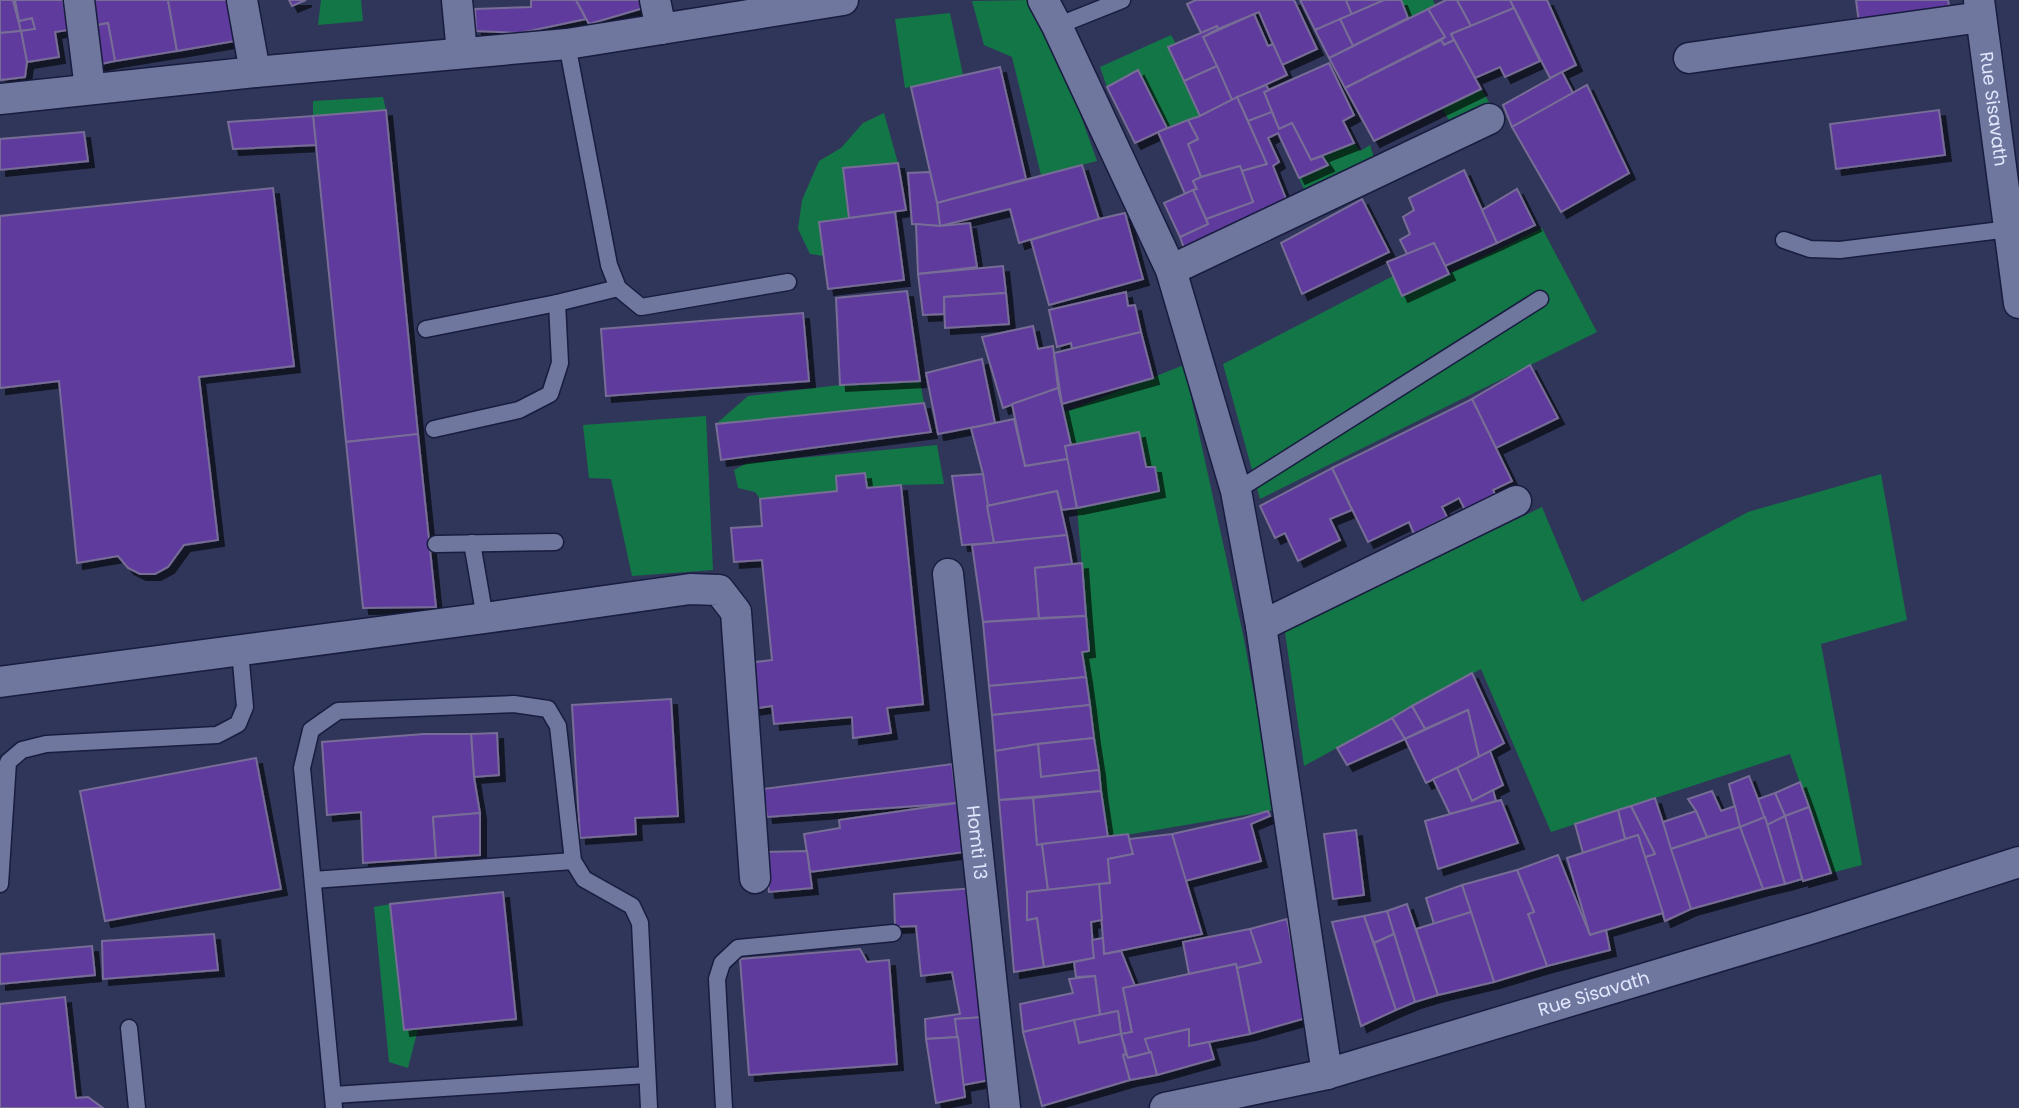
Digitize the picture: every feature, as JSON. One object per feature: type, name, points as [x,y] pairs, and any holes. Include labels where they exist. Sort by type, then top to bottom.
[{"type":"street","points":[[79,0],[90,89]]},
{"type":"street","points":[[242,0],[255,72]]},
{"type":"street","points":[[457,0],[462,54]]},
{"type":"street","points":[[655,0],[661,29]]},
{"type":"street","points":[[0,99],[255,72],[567,44],[843,0]]},
{"type":"street","points":[[1043,0],[1171,270],[1236,491],[1261,626],[1327,1074]]},
{"type":"street","points":[[1689,58],[1980,8]]},
{"type":"street","name":"Rue Sisavath","points":[[1980,8],[2019,303]]},
{"type":"street","points":[[1171,270],[1489,119]]},
{"type":"street","points":[[1261,626],[1516,501]]},
{"type":"street","name":"Homti 13","points":[[948,575],[1005,1108]]},
{"type":"street","points":[[0,681],[690,589],[719,590],[736,612],[755,877]]},
{"type":"street","name":"Rue Sisavath","points":[[1165,1108],[1327,1074],[1813,928],[2019,862]]},
{"type":"lane","points":[[1057,26],[1122,0]]},
{"type":"lane","points":[[567,44],[609,265],[618,289],[641,307],[788,282]]},
{"type":"lane","points":[[1784,240],[1810,249],[1840,250],[2009,229]]},
{"type":"lane","points":[[426,328],[618,289]]},
{"type":"lane","points":[[1236,491],[1540,299]]},
{"type":"lane","points":[[434,429],[519,410],[550,394],[560,363],[556,303]]},
{"type":"lane","points":[[436,544],[555,542]]},
{"type":"lane","points":[[472,543],[485,618]]},
{"type":"lane","points":[[0,884],[8,762],[22,750],[46,744],[217,735],[238,724],[245,707],[240,651]]},
{"type":"lane","points":[[647,1075],[333,1102],[302,768],[311,730],[338,711],[514,704],[548,709],[558,726],[573,861],[584,878],[632,906],[640,923],[649,1108]]},
{"type":"lane","points":[[313,880],[573,861]]},
{"type":"lane","points":[[724,1108],[717,979],[722,963],[738,948],[893,933]]},
{"type":"lane","points":[[129,1028],[137,1108]]},
{"type":"green space","points":[[321,0],[361,0],[363,21],[318,25]]},
{"type":"green space","points":[[1028,0],[1047,21],[1097,161],[1041,175],[1012,57],[984,45],[972,1]]},
{"type":"green space","points":[[1401,0],[1433,0],[1435,5],[1408,18]]},
{"type":"green space","points":[[950,13],[963,75],[905,88],[895,19]]},
{"type":"green space","points":[[1171,35],[1176,44],[1168,48],[1200,116],[1167,128],[1138,71],[1107,87],[1100,67]]},
{"type":"green space","points":[[1481,89],[1494,110],[1450,122],[1442,108]]},
{"type":"green space","points":[[383,97],[386,110],[313,116],[313,101]]},
{"type":"green space","points":[[884,113],[898,163],[844,168],[849,218],[819,222],[824,256],[810,254],[798,229],[802,200],[819,161],[841,148],[863,123]]},
{"type":"green space","points":[[1354,143],[1360,151],[1370,145],[1376,164],[1307,196],[1299,178],[1327,165],[1322,156]]},
{"type":"green space","points":[[1542,228],[1597,332],[1260,499],[1223,364],[1393,276],[1403,296]]},
{"type":"green space","points":[[1184,365],[1244,639],[1275,810],[1108,838],[1082,652],[1089,651],[1077,508],[1159,491],[1155,468],[1146,467],[1139,432],[1071,445],[1065,412]]},
{"type":"green space","points":[[920,381],[924,403],[716,424],[748,396],[840,385]]},
{"type":"green space","points":[[706,416],[713,570],[632,576],[611,479],[589,478],[583,425]]},
{"type":"green space","points":[[937,445],[944,484],[901,485],[760,499],[755,492],[738,488],[734,470],[747,463]]},
{"type":"green space","points":[[1881,474],[1907,620],[1821,644],[1862,865],[1831,873],[1790,754],[1551,832],[1481,669],[1304,766],[1285,632],[1542,507],[1582,602],[1748,512]]},
{"type":"green space","points":[[390,904],[404,1030],[418,1029],[408,1068],[389,1062],[374,907]]},
{"type":"building","points":[[0,0],[13,0],[21,31],[0,33]]},
{"type":"building","points":[[13,0],[19,21],[32,18],[35,29],[21,31]]},
{"type":"building","points":[[15,0],[63,0],[68,30],[55,32],[59,57],[27,62],[21,31],[35,29],[32,18],[19,21]]},
{"type":"building","points":[[89,0],[168,0],[177,51],[115,61],[108,23],[93,26]]},
{"type":"building","points":[[168,0],[228,0],[235,41],[177,51]]},
{"type":"building","points":[[289,0],[306,0],[292,6]]},
{"type":"building","points":[[531,0],[576,0],[586,19],[520,33],[476,31],[475,9],[531,7]]},
{"type":"building","points":[[576,0],[646,0],[647,7],[589,24]]},
{"type":"building","points":[[1196,0],[1294,0],[1317,49],[1282,65],[1259,12],[1201,33],[1187,4]]},
{"type":"building","points":[[1300,0],[1346,0],[1352,15],[1315,30]]},
{"type":"building","points":[[1346,0],[1384,0],[1352,15]]},
{"type":"building","points":[[1384,0],[1401,0],[1408,18],[1353,46],[1340,19]]},
{"type":"building","points":[[1446,0],[1457,0],[1471,26],[1451,34],[1454,40],[1444,45],[1441,40],[1445,37],[1428,9]]},
{"type":"building","points":[[1457,0],[1510,0],[1514,8],[1471,26]]},
{"type":"building","points":[[1510,0],[1547,0],[1576,65],[1550,78]]},
{"type":"building","points":[[1856,0],[1948,0],[1950,11],[1859,23]]},
{"type":"building","points":[[1514,8],[1540,61],[1505,77],[1500,67],[1475,78],[1451,34]]},
{"type":"building","points":[[1428,9],[1445,37],[1345,88],[1329,58]]},
{"type":"building","points":[[1254,14],[1268,46],[1273,44],[1287,75],[1232,100],[1203,37]]},
{"type":"building","points":[[1340,19],[1353,46],[1329,58],[1315,30]]},
{"type":"building","points":[[108,23],[115,61],[92,66],[84,28]]},
{"type":"building","points":[[1217,26],[1218,29],[1203,37],[1217,66],[1184,81],[1168,47]]},
{"type":"building","points":[[21,31],[27,62],[25,77],[0,80],[0,33]]},
{"type":"building","points":[[1441,40],[1444,45],[1454,40],[1481,89],[1374,141],[1345,88]]},
{"type":"building","points":[[1329,63],[1354,115],[1343,121],[1354,143],[1311,160],[1292,123],[1279,129],[1264,92]]},
{"type":"building","points":[[1217,66],[1232,100],[1200,116],[1184,81]]},
{"type":"building","points":[[1000,67],[1026,179],[937,203],[911,87]]},
{"type":"building","points":[[1138,70],[1167,128],[1135,143],[1107,87]]},
{"type":"building","points":[[1562,72],[1573,93],[1512,127],[1503,105]]},
{"type":"building","points":[[1266,85],[1269,90],[1264,92],[1272,112],[1248,121],[1237,97]]},
{"type":"building","points":[[1587,85],[1629,173],[1561,212],[1512,127]]},
{"type":"building","points":[[1237,97],[1267,164],[1242,171],[1240,166],[1201,177],[1188,144],[1198,139],[1188,120]]},
{"type":"building","points":[[386,110],[418,434],[346,442],[313,116]]},
{"type":"building","points":[[1939,110],[1945,155],[1836,169],[1830,124]]},
{"type":"building","points":[[1272,112],[1279,129],[1292,123],[1311,160],[1322,156],[1328,165],[1299,178],[1278,133],[1268,138],[1279,162],[1273,166],[1288,204],[1185,251],[1180,237],[1208,224],[1206,219],[1253,202],[1242,171],[1267,164],[1248,121]]},
{"type":"building","points":[[313,116],[316,145],[233,149],[228,122]]},
{"type":"building","points":[[1188,120],[1198,139],[1188,144],[1201,177],[1193,181],[1197,189],[1185,194],[1158,132]]},
{"type":"building","points":[[84,132],[88,161],[0,170],[0,139]]},
{"type":"building","points":[[898,163],[906,210],[849,218],[843,168]]},
{"type":"building","points":[[1082,165],[1099,219],[1019,243],[1010,209],[940,226],[937,203]]},
{"type":"building","points":[[1240,166],[1253,202],[1206,219],[1193,190],[1197,189],[1193,181]]},
{"type":"building","points":[[1464,170],[1497,243],[1445,266],[1434,243],[1407,254],[1400,240],[1410,234],[1403,217],[1414,210],[1409,198]]},
{"type":"building","points":[[930,172],[940,226],[912,224],[908,173]]},
{"type":"building","points":[[273,188],[294,366],[199,377],[218,540],[184,545],[168,567],[155,574],[140,574],[128,568],[118,556],[77,563],[59,381],[0,388],[0,216]]},
{"type":"building","points":[[1517,189],[1535,225],[1497,243],[1482,210]]},
{"type":"building","points":[[1193,190],[1208,224],[1180,237],[1164,203]]},
{"type":"building","points":[[1362,199],[1389,252],[1302,294],[1281,243]]},
{"type":"building","points":[[895,212],[904,280],[828,289],[819,222]]},
{"type":"building","points":[[1125,213],[1143,279],[1049,305],[1031,240]]},
{"type":"building","points":[[970,223],[977,267],[918,274],[916,224],[940,226]]},
{"type":"building","points":[[1434,243],[1449,274],[1402,296],[1387,262]]},
{"type":"building","points":[[1003,266],[1006,293],[944,297],[944,314],[923,315],[918,274]]},
{"type":"building","points":[[907,291],[920,381],[840,385],[836,298]]},
{"type":"building","points":[[1126,292],[1128,306],[1135,305],[1141,332],[1072,349],[1071,343],[1057,347],[1049,310]]},
{"type":"building","points":[[1006,293],[1009,324],[945,328],[944,297]]},
{"type":"building","points":[[803,313],[809,381],[606,396],[601,329]]},
{"type":"building","points":[[1033,326],[1038,349],[1053,346],[1058,388],[1003,408],[982,337]]},
{"type":"building","points":[[1141,332],[1153,378],[1062,404],[1054,353]]},
{"type":"building","points":[[982,359],[995,423],[938,434],[926,373]]},
{"type":"building","points":[[1530,365],[1558,418],[1496,448],[1472,399]]},
{"type":"building","points":[[1058,388],[1071,445],[1065,446],[1068,459],[1025,466],[1012,404]]},
{"type":"building","points":[[1472,399],[1512,481],[1493,490],[1498,500],[1468,516],[1459,498],[1442,507],[1447,517],[1414,534],[1409,522],[1368,542],[1332,468]]},
{"type":"building","points":[[924,403],[931,432],[721,460],[716,424]]},
{"type":"building","points":[[1014,419],[1025,466],[1068,459],[1077,508],[1062,510],[1057,491],[987,506],[983,474],[971,428]]},
{"type":"building","points":[[1139,432],[1146,467],[1155,467],[1159,491],[1077,508],[1065,446]]},
{"type":"building","points":[[418,434],[436,607],[363,608],[346,442]]},
{"type":"building","points":[[1332,468],[1352,510],[1330,519],[1340,540],[1298,561],[1285,533],[1275,538],[1260,506]]},
{"type":"building","points":[[865,473],[867,488],[901,485],[923,704],[887,708],[891,733],[853,738],[852,717],[774,724],[772,706],[751,709],[747,663],[772,660],[762,560],[734,562],[731,528],[762,526],[760,499],[837,491],[836,476]]},
{"type":"building","points":[[983,474],[994,543],[962,545],[952,476]]},
{"type":"building","points":[[1057,491],[1067,535],[994,543],[987,506]]},
{"type":"building","points":[[1067,535],[1072,564],[1035,568],[1039,618],[983,622],[972,545]]},
{"type":"building","points":[[1082,563],[1086,616],[1039,618],[1035,568]]},
{"type":"building","points":[[1086,616],[1089,651],[1082,652],[1086,677],[989,686],[983,622]]},
{"type":"building","points":[[1472,673],[1504,743],[1479,757],[1468,710],[1425,729],[1412,706]]},
{"type":"building","points":[[1086,677],[1090,705],[992,715],[989,686]]},
{"type":"building","points":[[671,699],[678,816],[635,818],[636,834],[580,838],[572,705]]},
{"type":"building","points":[[1090,705],[1094,738],[995,751],[992,715]]},
{"type":"building","points":[[1412,706],[1425,729],[1405,739],[1392,718]]},
{"type":"building","points":[[1468,710],[1479,757],[1426,783],[1405,739]]},
{"type":"building","points":[[1392,718],[1405,739],[1347,765],[1337,748]]},
{"type":"building","points":[[497,733],[499,775],[474,777],[471,734]]},
{"type":"building","points":[[424,734],[471,734],[480,813],[433,817],[436,858],[363,863],[361,812],[327,815],[322,742]]},
{"type":"building","points":[[1094,738],[1099,770],[1041,777],[1038,744]]},
{"type":"building","points":[[1038,744],[1041,777],[1099,770],[1101,791],[999,800],[995,751]]},
{"type":"building","points":[[1490,751],[1503,785],[1472,801],[1457,768]]},
{"type":"building","points":[[256,758],[281,889],[105,921],[80,791]]},
{"type":"building","points":[[952,764],[957,803],[767,817],[763,789]]},
{"type":"building","points":[[1457,768],[1472,801],[1493,790],[1496,801],[1450,814],[1433,779]]},
{"type":"building","points":[[1749,776],[1765,817],[1740,827],[1729,784]]},
{"type":"building","points":[[1800,782],[1809,807],[1785,816],[1775,793]]},
{"type":"building","points":[[1101,791],[1108,838],[1037,845],[1033,798]]},
{"type":"building","points":[[1712,791],[1721,811],[1735,806],[1740,827],[1707,837],[1688,799]]},
{"type":"building","points":[[1775,793],[1785,816],[1767,825],[1758,799]]},
{"type":"building","points":[[1033,798],[1037,845],[1042,844],[1048,890],[1027,892],[1027,920],[1037,918],[1044,967],[1014,972],[999,800]]},
{"type":"building","points":[[1655,798],[1691,909],[1665,921],[1645,857],[1655,854],[1631,806]]},
{"type":"building","points":[[1501,800],[1518,843],[1438,869],[1425,821]]},
{"type":"building","points":[[957,803],[965,852],[810,872],[804,834],[840,828],[839,820]]},
{"type":"building","points":[[1631,806],[1655,854],[1645,857],[1638,835],[1625,839],[1618,810]]},
{"type":"building","points":[[1809,807],[1831,873],[1803,881],[1785,816]]},
{"type":"building","points":[[1618,810],[1625,839],[1583,853],[1575,824]]},
{"type":"building","points":[[1268,811],[1270,816],[1251,824],[1261,861],[1185,881],[1172,834]]},
{"type":"building","points":[[1696,811],[1707,837],[1671,849],[1663,822]]},
{"type":"building","points":[[480,813],[480,855],[436,858],[433,817]]},
{"type":"building","points":[[1785,816],[1802,879],[1785,884],[1767,825]]},
{"type":"building","points":[[1765,817],[1785,884],[1763,889],[1740,827]]},
{"type":"building","points":[[1740,827],[1763,889],[1691,909],[1671,849]]},
{"type":"building","points":[[1356,830],[1364,895],[1333,899],[1324,834]]},
{"type":"building","points":[[1128,834],[1133,854],[1108,859],[1110,883],[1048,890],[1042,844]]},
{"type":"building","points":[[1172,834],[1202,934],[1104,954],[1099,884],[1110,883],[1108,859],[1133,854],[1129,839]]},
{"type":"building","points":[[1638,835],[1663,913],[1590,935],[1567,858]]},
{"type":"building","points":[[807,851],[812,888],[769,892],[764,852]]},
{"type":"building","points":[[1558,855],[1590,935],[1606,930],[1610,950],[1547,966],[1528,914],[1534,912],[1517,870]]},
{"type":"building","points":[[1517,870],[1534,912],[1528,914],[1547,966],[1494,982],[1462,885]]},
{"type":"building","points":[[1099,884],[1102,920],[1091,922],[1094,958],[1044,967],[1037,918],[1027,920],[1027,892]]},
{"type":"building","points":[[1462,885],[1471,912],[1434,924],[1426,898]]},
{"type":"building","points":[[975,888],[985,1017],[955,1019],[958,1037],[926,1039],[925,1019],[960,1014],[952,972],[921,976],[916,926],[895,927],[894,894]]},
{"type":"building","points":[[503,892],[516,1019],[404,1030],[390,904]]},
{"type":"building","points":[[1407,904],[1438,995],[1415,1002],[1387,911]]},
{"type":"building","points":[[1387,911],[1394,934],[1374,943],[1364,916]]},
{"type":"building","points":[[1471,912],[1494,982],[1438,995],[1416,929]]},
{"type":"building","points":[[1364,916],[1396,1010],[1361,1026],[1332,922]]},
{"type":"building","points":[[1287,919],[1306,1018],[1250,1034],[1237,968],[1261,962],[1250,929]]},
{"type":"building","points":[[1250,929],[1261,962],[1237,968],[1236,964],[1189,974],[1183,942]]},
{"type":"building","points":[[214,934],[218,970],[103,979],[102,941]]},
{"type":"building","points":[[1394,934],[1415,1002],[1396,1010],[1374,943]]},
{"type":"building","points":[[1103,938],[1104,954],[1121,951],[1135,986],[1123,988],[1132,1032],[1121,1034],[1118,1011],[1100,1015],[1095,976],[1076,977],[1074,962],[1094,958],[1092,940]]},
{"type":"building","points":[[92,946],[95,975],[0,984],[0,954]]},
{"type":"building","points":[[860,949],[867,962],[889,960],[897,1064],[749,1075],[740,959]]},
{"type":"building","points":[[1236,964],[1250,1034],[1189,1046],[1189,1029],[1145,1039],[1151,1052],[1128,1058],[1121,1034],[1132,1032],[1123,988]]},
{"type":"building","points":[[1095,976],[1100,1015],[1023,1032],[1020,1004],[1073,993],[1069,979]]},
{"type":"building","points":[[65,997],[76,1098],[88,1097],[103,1108],[0,1108],[0,1004]]},
{"type":"building","points":[[1118,1011],[1121,1034],[1079,1043],[1074,1020]]},
{"type":"building","points":[[985,1017],[990,1080],[963,1085],[955,1019]]},
{"type":"building","points":[[1074,1020],[1079,1043],[1121,1034],[1130,1080],[1042,1106],[1023,1032]]},
{"type":"building","points":[[1189,1029],[1189,1046],[1209,1042],[1214,1059],[1157,1075],[1145,1039]]},
{"type":"building","points":[[958,1037],[965,1097],[936,1103],[926,1039]]},
{"type":"building","points":[[1151,1052],[1157,1075],[1130,1080],[1123,1055],[1126,1054],[1128,1058]]}]
